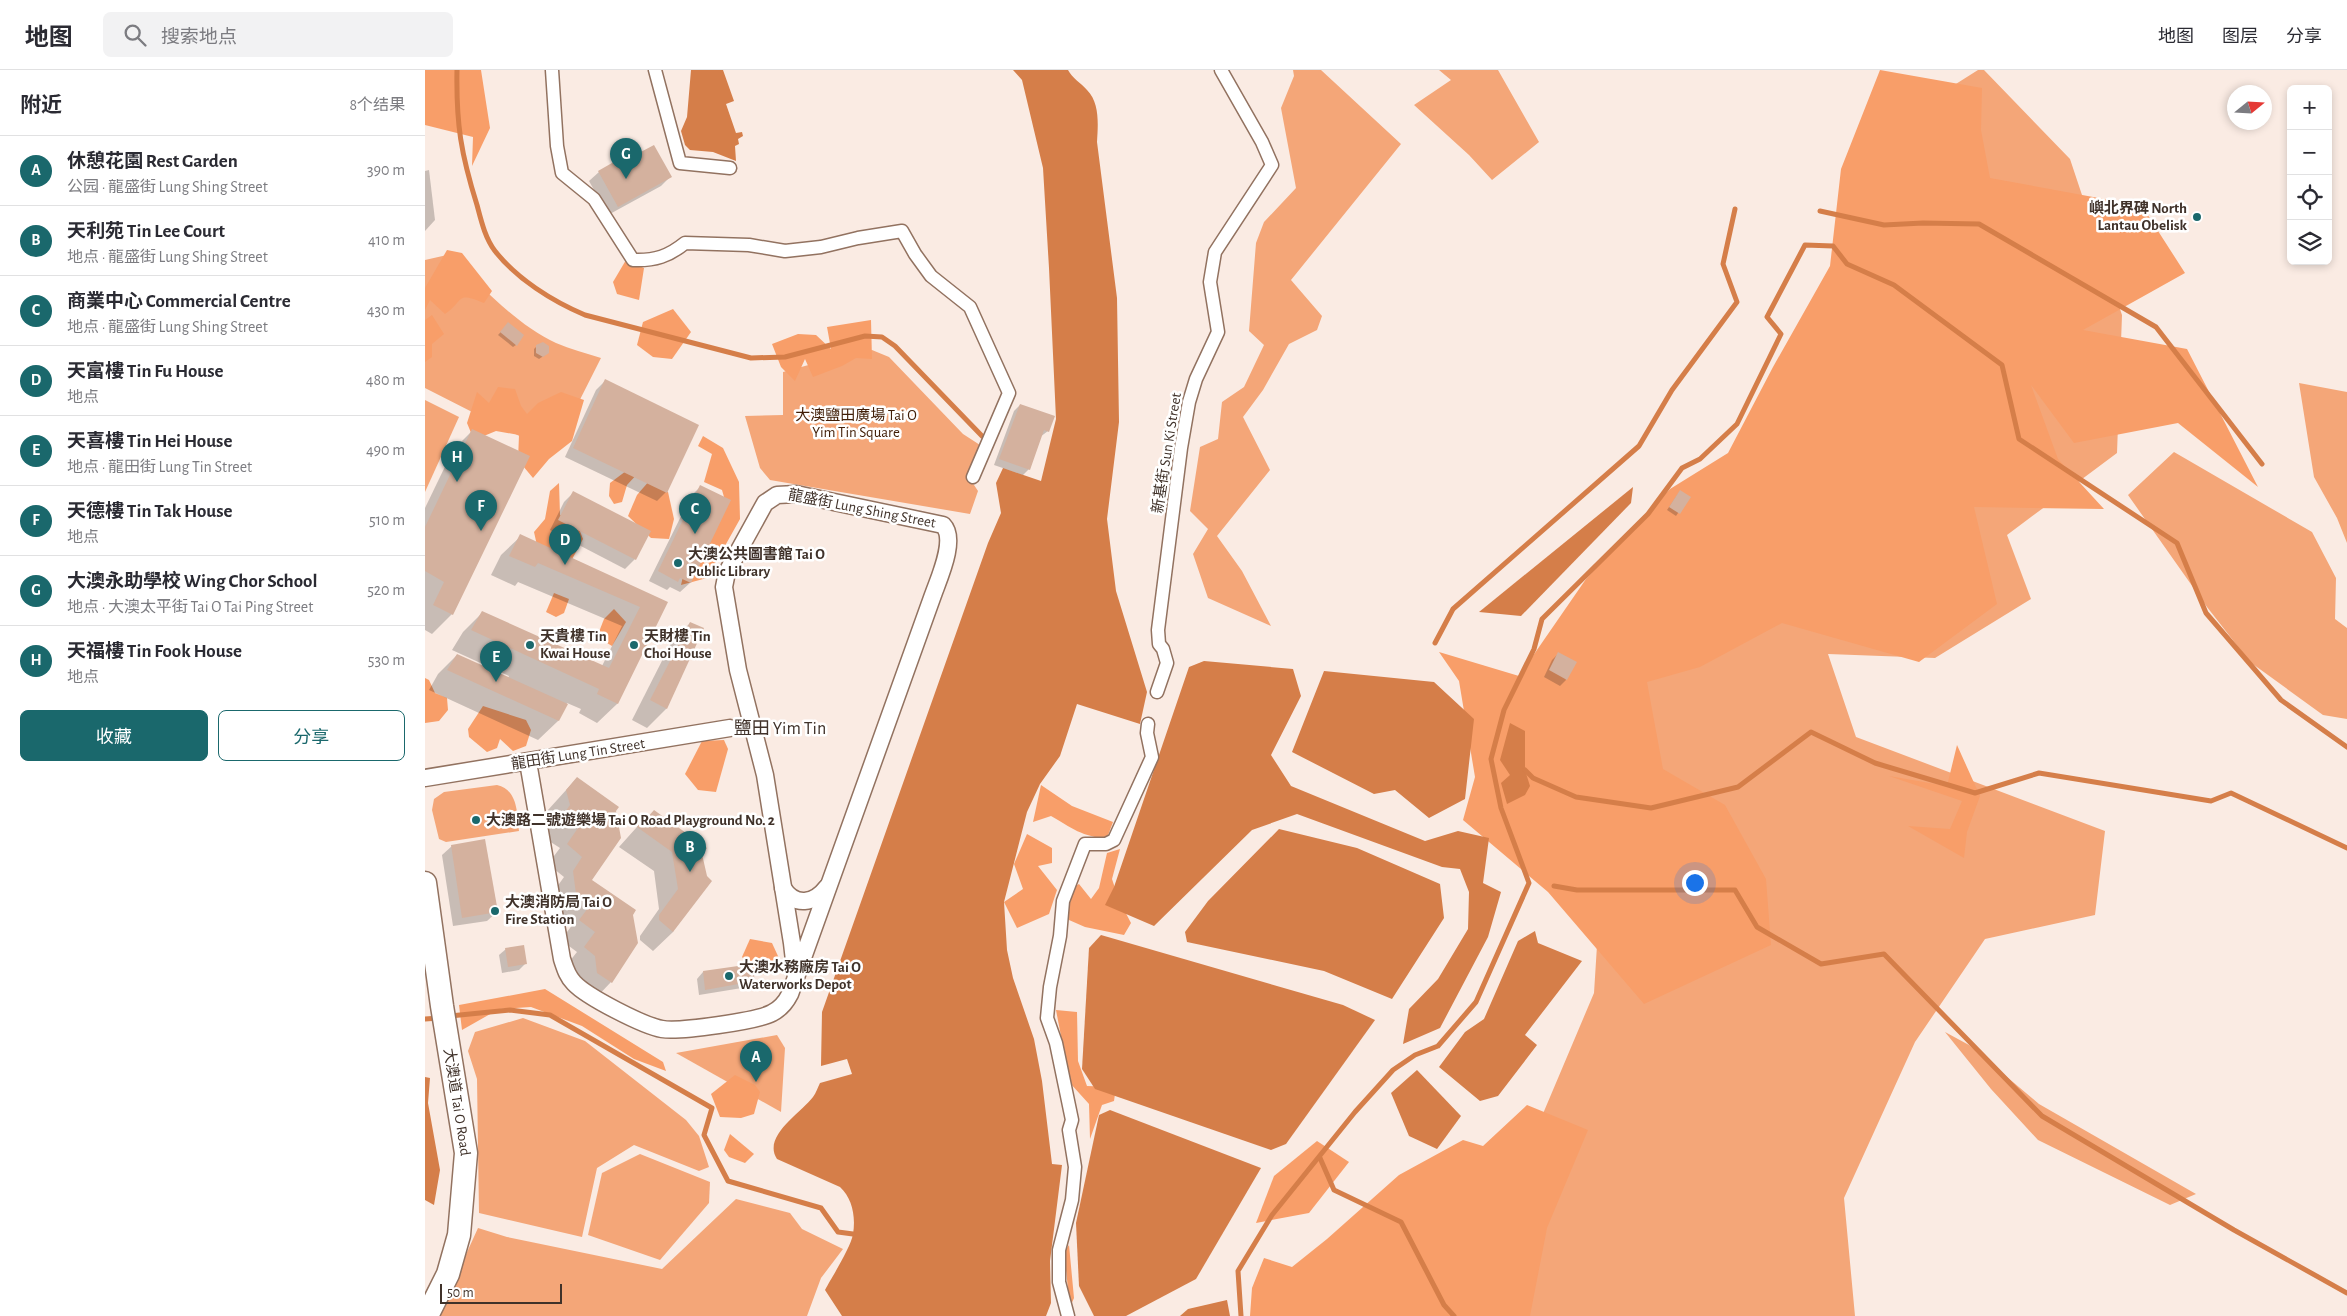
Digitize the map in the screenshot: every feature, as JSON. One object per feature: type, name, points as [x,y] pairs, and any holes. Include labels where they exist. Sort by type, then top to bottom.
[{"type":"main road","name":"大澳道 Tai O Road","points":[[425,883],[445,1028],[464,1128],[467,1154],[459,1235],[448,1274],[427,1316]]},
{"type":"street","points":[[552,70],[557,146],[563,173],[594,199],[633,260],[651,261],[672,254],[685,243],[749,245],[785,251],[821,247],[858,238],[903,231],[915,254],[931,276],[970,307],[1009,393],[973,477]]},
{"type":"street","points":[[655,70],[680,163],[730,168]]},
{"type":"street","name":"新基街 Sun Ki Street","points":[[1157,692],[1167,663],[1163,649],[1159,644],[1158,630],[1181,448],[1196,379],[1218,332],[1210,282],[1215,252],[1272,165],[1262,142],[1221,70]]},
{"type":"street","name":"龍盛街 Lung Shing Street","points":[[528,762],[562,959],[569,976],[579,988],[643,1022],[658,1028],[673,1030],[759,1018],[773,1013],[786,1001],[796,978],[933,595],[948,550],[949,536],[945,527],[938,523],[786,493],[777,495],[765,503],[727,572],[724,587],[738,670],[765,775],[796,978]]},
{"type":"street","points":[[1068,1316],[1059,1282],[1059,1250],[1072,1200],[1075,1167],[1069,1130],[1071,1120],[1056,1043],[1047,1018],[1050,987],[1060,936],[1063,901],[1085,844],[1106,844],[1114,840],[1152,757],[1147,733],[1148,724]]},
{"type":"street","name":"龍田街 Lung Tin Street","points":[[425,778],[730,728]]},
{"type":"street","points":[[783,888],[797,901],[809,901],[820,895],[831,881]]},
{"type":"green space","points":[[1293,70],[1321,70],[1401,144],[1291,280],[1322,316],[1317,330],[1289,344],[1263,390],[1243,417],[1270,470],[1217,536],[1242,571],[1271,626],[1208,598],[1193,554],[1208,529],[1190,511],[1200,447],[1218,439],[1222,402],[1244,387],[1264,345],[1249,331],[1256,243],[1264,222],[1296,188],[1281,108],[1294,76]]},
{"type":"green space","points":[[1439,70],[1498,70],[1539,142],[1492,180],[1469,155],[1414,105],[1451,80]]},
{"type":"green space","points":[[1978,70],[1984,70],[2070,159],[2122,315],[2117,453],[2007,535],[2031,599],[1935,658],[1828,654],[1856,737],[2105,831],[2095,915],[1985,939],[1915,1042],[1844,1198],[1855,1316],[1518,1316],[1542,1116],[1594,993],[1602,866],[1609,696],[1740,597],[1902,118]]},
{"type":"green space","points":[[447,255],[499,303],[540,335],[556,343],[601,358],[553,453],[425,388],[425,260]]},
{"type":"green space","name":"大澳鹽田廣場 Tai O Yim Tin Square","points":[[872,350],[889,357],[963,434],[980,445],[968,476],[978,491],[970,514],[770,480],[760,468],[745,416],[783,415],[783,372],[856,352]]},
{"type":"green space","points":[[2299,383],[2347,392],[2347,543],[2337,518],[2314,477]]},
{"type":"green space","points":[[425,400],[459,417],[425,492]]},
{"type":"green space","points":[[2174,452],[2312,532],[2336,578],[2335,619],[2347,628],[2347,719],[2323,715],[2250,662],[2207,607],[2128,495]]},
{"type":"green space","name":"大澳路二號遊樂場 Tai O Road Playground No. 2","points":[[497,785],[504,788],[513,797],[517,810],[519,831],[446,842],[439,839],[432,810],[434,799],[444,792]]},
{"type":"green space","points":[[523,1018],[585,1041],[686,1120],[699,1136],[709,1167],[699,1171],[634,1145],[597,1168],[582,1237],[479,1213],[477,1079],[468,1051],[475,1032]]},
{"type":"green space","points":[[1945,1032],[1969,1045],[2039,1104],[2196,1194],[2170,1205],[2038,1140],[1991,1089]]},
{"type":"green space","points":[[777,1035],[785,1048],[781,1112],[676,1053]]},
{"type":"green space","points":[[640,1154],[710,1182],[709,1203],[660,1260],[588,1235],[602,1173]]},
{"type":"green space","points":[[736,1199],[790,1213],[802,1229],[843,1249],[821,1278],[807,1316],[438,1316],[478,1228],[507,1237],[662,1269]]},
{"type":"shaded area","points":[[425,70],[481,70],[490,128],[472,166],[473,137],[425,125]]},
{"type":"shaded area","points":[[691,70],[723,70],[734,101],[726,104],[736,133],[742,132],[743,136],[738,139],[739,144],[735,146],[736,161],[713,152],[690,150],[685,145],[681,131],[687,117]]},
{"type":"shaded area","points":[[1013,70],[1068,70],[1091,95],[1096,108],[1098,122],[1097,142],[1117,298],[1119,422],[1107,519],[1116,591],[1147,692],[1140,724],[1077,704],[1060,756],[1040,784],[1027,812],[1004,902],[1007,950],[1013,978],[1034,1039],[1042,1081],[1052,1164],[1062,1165],[1050,1261],[1051,1303],[1046,1316],[842,1316],[825,1290],[852,1240],[854,1221],[848,1196],[840,1187],[777,1159],[774,1150],[775,1142],[785,1125],[813,1097],[820,1083],[852,1074],[847,1059],[821,1066],[822,1012],[988,543],[1001,513],[996,483],[1003,468],[1041,481],[1056,419],[1043,168],[1022,80]]},
{"type":"shaded area","points":[[1880,70],[1982,88],[1981,130],[1990,178],[2142,206],[2185,273],[2083,330],[2187,349],[2258,487],[2178,423],[2074,443],[2031,385],[2058,459],[2104,509],[1974,507],[1997,604],[1919,662],[1782,623],[1700,667],[1647,682],[1663,769],[1725,805],[1766,879],[1771,945],[1644,1004],[1548,892],[1463,820],[1475,777],[1459,681],[1439,652],[1519,676],[1586,579],[1634,526],[1670,489],[1728,453],[1773,367],[1830,266],[1841,169]]},
{"type":"shaded area","points":[[447,250],[462,253],[492,291],[484,303],[475,299],[464,298],[445,314],[430,300],[425,310],[425,288]]},
{"type":"shaded area","points":[[626,260],[644,268],[639,300],[617,294],[613,282]]},
{"type":"shaded area","points":[[673,309],[691,332],[672,359],[653,357],[637,345],[643,322]]},
{"type":"shaded area","points":[[432,315],[444,334],[432,344],[432,357],[425,362],[425,320]]},
{"type":"shaded area","points":[[871,320],[872,359],[856,358],[842,366],[813,377],[805,359],[795,381],[781,367],[772,344],[798,334],[816,335],[831,349],[827,327]]},
{"type":"shaded area","points":[[498,387],[515,389],[521,406],[527,414],[538,403],[561,392],[584,400],[572,441],[549,459],[533,478],[518,460],[519,435],[496,431],[474,440],[467,423],[477,392],[489,403]]},
{"type":"shaded area","points":[[703,436],[723,448],[739,482],[740,519],[707,578],[681,585],[685,568],[726,504],[722,490],[704,482],[712,454],[698,446]]},
{"type":"shaded area","points":[[630,468],[639,472],[627,485],[622,502],[614,504],[609,496],[610,483]]},
{"type":"shaded area","points":[[650,480],[668,492],[674,519],[669,539],[651,538],[628,516],[637,495]]},
{"type":"shaded area","points":[[559,483],[560,515],[576,521],[583,539],[569,565],[538,550],[534,532],[545,519],[550,491]]},
{"type":"shaded area","points":[[1633,487],[1631,503],[1521,616],[1479,612]]},
{"type":"shaded area","points":[[554,593],[569,599],[564,613],[556,617],[546,612]]},
{"type":"shaded area","points":[[614,609],[626,622],[612,646],[597,637],[604,619]]},
{"type":"shaded area","points":[[1204,661],[1293,669],[1301,696],[1271,755],[1291,786],[1425,841],[1458,831],[1489,838],[1483,883],[1501,892],[1488,937],[1440,1028],[1403,1044],[1409,1009],[1438,979],[1468,929],[1469,892],[1460,869],[1442,867],[1297,814],[1252,830],[1154,926],[1105,905],[1114,887],[1189,667]]},
{"type":"shaded area","points":[[1324,671],[1434,682],[1474,719],[1465,799],[1429,818],[1395,790],[1374,794],[1292,752]]},
{"type":"shaded area","points":[[425,678],[429,680],[435,693],[447,698],[448,710],[439,721],[425,723]]},
{"type":"shaded area","points":[[483,706],[526,720],[531,730],[526,746],[513,751],[500,739],[497,748],[487,752],[469,737],[468,729]]},
{"type":"shaded area","points":[[1510,723],[1525,731],[1525,770],[1530,786],[1525,795],[1507,804],[1501,783],[1510,775],[1500,760]]},
{"type":"shaded area","points":[[724,740],[728,749],[716,792],[698,790],[685,774],[702,741]]},
{"type":"shaded area","points":[[1957,745],[1980,796],[1967,832],[1964,858],[1908,826],[1950,829],[1962,801],[1889,776],[1947,786]]},
{"type":"shaded area","points":[[1041,785],[1072,806],[1113,822],[1107,838],[1084,834],[1051,816],[1033,822]]},
{"type":"shaded area","points":[[1279,829],[1357,848],[1440,884],[1444,918],[1392,999],[1324,971],[1187,942],[1185,932],[1208,901]]},
{"type":"shaded area","points":[[1027,834],[1052,848],[1052,863],[1038,866],[1057,890],[1049,914],[1017,928],[1004,902],[1023,889],[1014,864]]},
{"type":"shaded area","points":[[1120,849],[1112,879],[1119,900],[1131,923],[1124,935],[1085,927],[1069,920],[1060,895],[1079,884],[1091,899],[1099,888],[1107,853]]},
{"type":"shaded area","points":[[1535,931],[1538,943],[1582,961],[1525,1035],[1537,1045],[1498,1096],[1480,1101],[1439,1067],[1465,1032],[1484,1019],[1518,941]]},
{"type":"shaded area","points":[[1101,935],[1343,1005],[1375,1020],[1286,1144],[1271,1150],[1095,1089],[1082,1069],[1089,948]]},
{"type":"shaded area","points":[[750,939],[772,943],[783,967],[776,973],[758,975],[742,957]]},
{"type":"shaded area","points":[[545,989],[663,1062],[666,1071],[634,1059],[582,1026],[531,1007],[499,1009],[462,1030],[459,1005]]},
{"type":"shaded area","points":[[1056,1010],[1077,1012],[1078,1061],[1087,1086],[1116,1087],[1114,1101],[1102,1105],[1090,1139],[1089,1104],[1070,1083]]},
{"type":"shaded area","points":[[1417,1070],[1461,1116],[1437,1149],[1409,1136],[1391,1093]]},
{"type":"shaded area","points":[[735,1075],[755,1085],[760,1092],[754,1114],[741,1118],[720,1117],[711,1094]]},
{"type":"shaded area","points":[[425,1077],[430,1078],[428,1103],[440,1170],[434,1205],[425,1200]]},
{"type":"shaded area","points":[[1527,1105],[1588,1130],[1547,1228],[1530,1316],[1250,1316],[1252,1288],[1264,1258],[1292,1267],[1327,1239],[1399,1175],[1463,1140],[1483,1146]]},
{"type":"shaded area","points":[[1110,1110],[1261,1168],[1196,1279],[1126,1316],[1094,1316],[1079,1286],[1076,1223],[1099,1115]]},
{"type":"shaded area","points":[[730,1134],[754,1154],[745,1163],[729,1157],[724,1150]]},
{"type":"shaded area","points":[[1317,1141],[1349,1162],[1309,1213],[1256,1223],[1274,1176]]},
{"type":"shaded area","points":[[1069,1245],[1074,1298],[1070,1307],[1064,1252]]},
{"type":"shaded area","points":[[1227,1300],[1230,1316],[1180,1316],[1188,1309]]},
{"type":"building","points":[[654,145],[672,177],[618,207],[598,171],[633,151],[635,155]]},
{"type":"building","points":[[508,322],[524,335],[517,346],[500,332]]},
{"type":"building","points":[[543,342],[549,346],[549,353],[543,357],[536,353],[536,345]]},
{"type":"building","points":[[605,379],[699,425],[667,493],[573,448]]},
{"type":"building","points":[[1020,404],[1055,416],[1049,432],[1044,430],[1030,470],[999,459]]},
{"type":"building","points":[[472,429],[530,456],[453,615],[433,605],[444,582],[425,571],[425,527]]},
{"type":"building","points":[[700,485],[731,500],[691,583],[680,578],[678,582],[658,571]]},
{"type":"building","points":[[1680,490],[1691,497],[1680,514],[1669,507]]},
{"type":"building","points":[[573,491],[651,531],[636,560],[558,520]]},
{"type":"building","points":[[520,534],[668,602],[618,704],[597,694],[599,689],[471,630],[482,611],[609,668],[640,607],[538,563],[535,567],[509,556]]},
{"type":"building","points":[[690,622],[704,628],[667,709],[650,700]]},
{"type":"building","points":[[1558,652],[1577,662],[1567,680],[1549,670]]},
{"type":"building","points":[[457,654],[568,704],[559,721],[447,670]]},
{"type":"building","points":[[577,777],[619,807],[616,811],[621,838],[592,880],[636,910],[633,915],[638,943],[612,983],[597,973],[595,956],[584,947],[595,932],[579,920],[591,904],[576,894],[573,871],[582,857],[567,844],[578,828],[561,818],[570,805],[566,790]]},
{"type":"building","points":[[654,810],[707,848],[702,854],[707,876],[712,881],[673,932],[659,920],[659,915],[678,889],[672,852],[637,827],[645,816],[647,818]]},
{"type":"building","points":[[485,839],[498,912],[462,918],[451,845]]},
{"type":"building","points":[[524,945],[527,964],[508,967],[505,948]]},
{"type":"building","name":"大澳水務廠房 Tai O Waterworks Depot","points":[[752,964],[755,981],[705,990],[703,971]]},
{"type":"waterway","points":[[457,70],[457,107],[463,154],[484,229],[495,251],[524,280],[560,303],[585,315],[751,358],[785,357],[865,336],[882,337],[895,346],[982,436]]},
{"type":"waterway","points":[[1435,643],[1453,609],[1639,446],[1672,390],[1737,302],[1723,264],[1735,209]]},
{"type":"waterway","points":[[1820,211],[1884,225],[1923,223],[1979,224],[2156,327],[2262,464]]},
{"type":"waterway","points":[[1241,1316],[1238,1271],[1272,1215],[1355,1112],[1393,1070],[1415,1055],[1438,1046],[1476,1002],[1529,883],[1501,808],[1491,759],[1504,710],[1534,649],[1542,619],[1648,514],[1682,468],[1700,459],[1737,424],[1781,334],[1767,317],[1805,245],[1833,246],[1847,264],[1894,285],[2002,365],[2019,439],[2177,543],[2206,613],[2281,700],[2347,747]]},
{"type":"waterway","points":[[1525,770],[1533,778],[1576,797],[1651,808],[1738,787],[1811,732],[1875,763],[1975,793],[2039,773],[2211,801],[2231,793],[2347,848]]},
{"type":"waterway","points":[[1554,886],[1577,890],[1735,890],[1757,927],[1821,964],[1884,954],[2042,1116],[2234,1230],[2347,1293]]},
{"type":"waterway","points":[[450,1016],[510,1010],[550,1015],[712,1108],[704,1135],[728,1181],[821,1208],[838,1232],[853,1234]]},
{"type":"waterway","points":[[425,1019],[439,1018]]},
{"type":"waterway","points":[[1320,1158],[1334,1190],[1401,1222],[1444,1305],[1454,1316]]},
{"type":"place","name":"大澳永助學校 Wing Chor School","points":[[626,179]]},
{"type":"place","name":"嶼北界碑 North Lantau Obelisk","points":[[2197,217]]},
{"type":"place","name":"天福樓 Tin Fook House","points":[[457,482]]},
{"type":"place","name":"天德樓 Tin Tak House","points":[[481,531]]},
{"type":"place","name":"商業中心 Commercial Centre","points":[[695,534]]},
{"type":"place","name":"大澳公共圖書館 Tai O Public Library","points":[[678,563]]},
{"type":"place","name":"天富樓 Tin Fu House","points":[[565,565]]},
{"type":"place","name":"天貴樓 Tin Kwai House","points":[[530,645]]},
{"type":"place","name":"天財樓 Tin Choi House","points":[[634,645]]},
{"type":"place","name":"天喜樓 Tin Hei House","points":[[496,682]]},
{"type":"place","name":"大澳路二號遊樂場 Tai O Road Playground No. 2","points":[[476,820]]},
{"type":"place","name":"天利苑 Tin Lee Court","points":[[690,872]]},
{"type":"place","name":"大澳消防局 Tai O Fire Station","points":[[495,911]]},
{"type":"place","name":"大澳水務廠房 Tai O Waterworks Depot","points":[[729,976]]},
{"type":"place","name":"休憩花園 Rest Garden","points":[[756,1082]]},
{"type":"district","name":"鹽田 Yim Tin","points":[[780,729]]}]
